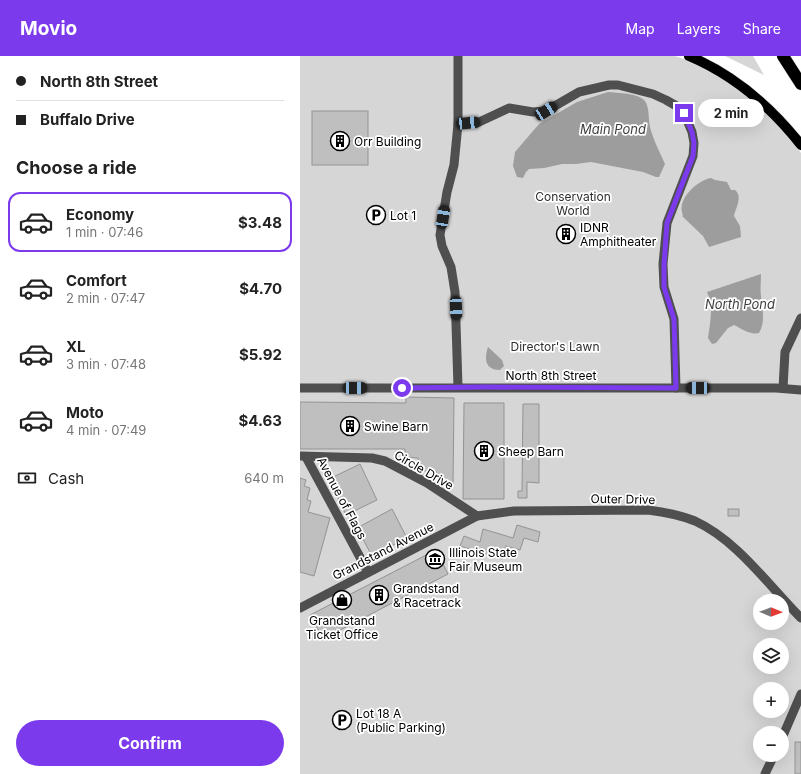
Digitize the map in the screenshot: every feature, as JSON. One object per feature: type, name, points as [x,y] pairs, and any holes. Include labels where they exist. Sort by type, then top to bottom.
[{"type":"highway","points":[[783,56],[801,84]]},
{"type":"main road","points":[[689,56],[720,72],[757,98],[780,121],[801,146]]},
{"type":"street","points":[[458,56],[458,124],[454,165],[447,192],[440,235],[442,246],[451,267],[455,292],[458,387]]},
{"type":"street","points":[[458,124],[477,123],[508,108],[533,112],[546,111],[579,92],[609,85],[626,87],[653,94],[680,108],[684,113],[692,132],[694,143],[693,156],[667,223],[664,287],[674,319],[676,388]]},
{"type":"street","points":[[783,388],[785,352],[801,318]]},
{"type":"street","name":"North 8th Street","points":[[300,388],[783,388],[801,390]]},
{"type":"street","name":"Circle Drive","points":[[303,457],[372,458],[385,461],[427,483],[477,516]]},
{"type":"street","name":"Avenue of Flags","points":[[303,457],[368,572]]},
{"type":"street","name":"Outer Drive","points":[[477,516],[514,510],[625,510],[662,512],[682,516],[709,529],[731,546],[801,618]]},
{"type":"street","name":"Grandstand Avenue","points":[[300,608],[477,516]]},
{"type":"street","points":[[787,726],[801,694]]},
{"type":"street","points":[[765,774],[771,762]]},
{"type":"green space","points":[[300,56],[675,56],[693,63],[729,82],[762,108],[790,137],[801,153],[801,774],[300,774]]},
{"type":"green space","points":[[725,56],[753,56],[764,75]]},
{"type":"water","name":"Main Pond","points":[[608,92],[637,96],[646,103],[651,132],[665,164],[659,177],[643,172],[591,162],[562,164],[544,168],[529,169],[523,178],[517,177],[513,166],[515,152],[539,124],[577,102]]},
{"type":"water","points":[[711,178],[727,182],[731,190],[735,190],[737,193],[739,199],[734,216],[740,226],[741,237],[709,247],[703,236],[682,216],[682,209],[685,197],[690,191],[700,182]]},
{"type":"water","name":"North Pond","points":[[761,274],[763,319],[759,333],[749,332],[734,325],[728,328],[716,343],[712,344],[708,338],[711,309],[707,292]]},
{"type":"water","points":[[488,347],[502,360],[504,366],[500,370],[491,368],[487,363],[486,356]]},
{"type":"building","name":"Orr Building","points":[[312,111],[368,111],[368,165],[312,165]]},
{"type":"building","points":[[406,397],[454,398],[453,485],[440,484],[436,481],[436,471],[418,471],[418,458],[405,457],[405,449],[300,449],[300,402],[406,403]]},
{"type":"building","name":"Sheep Barn","points":[[464,403],[504,403],[504,499],[463,499]]},
{"type":"building","points":[[523,404],[539,404],[539,483],[527,482],[527,498],[518,498],[518,491],[522,491]]},
{"type":"building","points":[[360,464],[377,500],[346,515],[329,479]]},
{"type":"building","points":[[300,478],[306,480],[304,486],[310,488],[307,500],[311,501],[308,512],[330,518],[314,576],[300,572]]},
{"type":"building","points":[[392,509],[407,538],[372,556],[357,528]]},
{"type":"building","points":[[728,509],[739,509],[739,516],[728,516]]},
{"type":"building","points":[[517,525],[540,532],[538,542],[524,538],[520,550],[506,546],[502,559],[460,546],[464,536],[480,542],[483,529],[513,538]]},
{"type":"building","name":"Grandstand & Racetrack","points":[[436,550],[448,574],[323,639],[310,615]]},
{"type":"building","points":[[795,742],[801,742],[801,774],[795,774]]},
{"type":"place","name":"Orr Building","points":[[340,141]]},
{"type":"place","name":"Lot 1","points":[[376,215]]},
{"type":"place","name":"IDNR Amphitheater","points":[[566,234]]},
{"type":"place","name":"Swine Barn","points":[[350,426]]},
{"type":"place","name":"Sheep Barn","points":[[484,451]]},
{"type":"place","name":"Illinois State Fair Museum","points":[[435,559]]},
{"type":"place","name":"Grandstand & Racetrack","points":[[379,595]]},
{"type":"place","name":"Grandstand Ticket Office","points":[[342,600]]},
{"type":"place","name":"Lot 18 A (Public Parking)","points":[[342,720]]},
{"type":"route","points":[[402,388],[676,388],[674,319],[664,287],[663,277],[667,223],[693,156],[694,143],[692,132],[684,113]]},
{"type":"park label","name":"Conservation World","points":[[573,203]]},
{"type":"park label","name":"Director's Lawn","points":[[555,346]]}]
